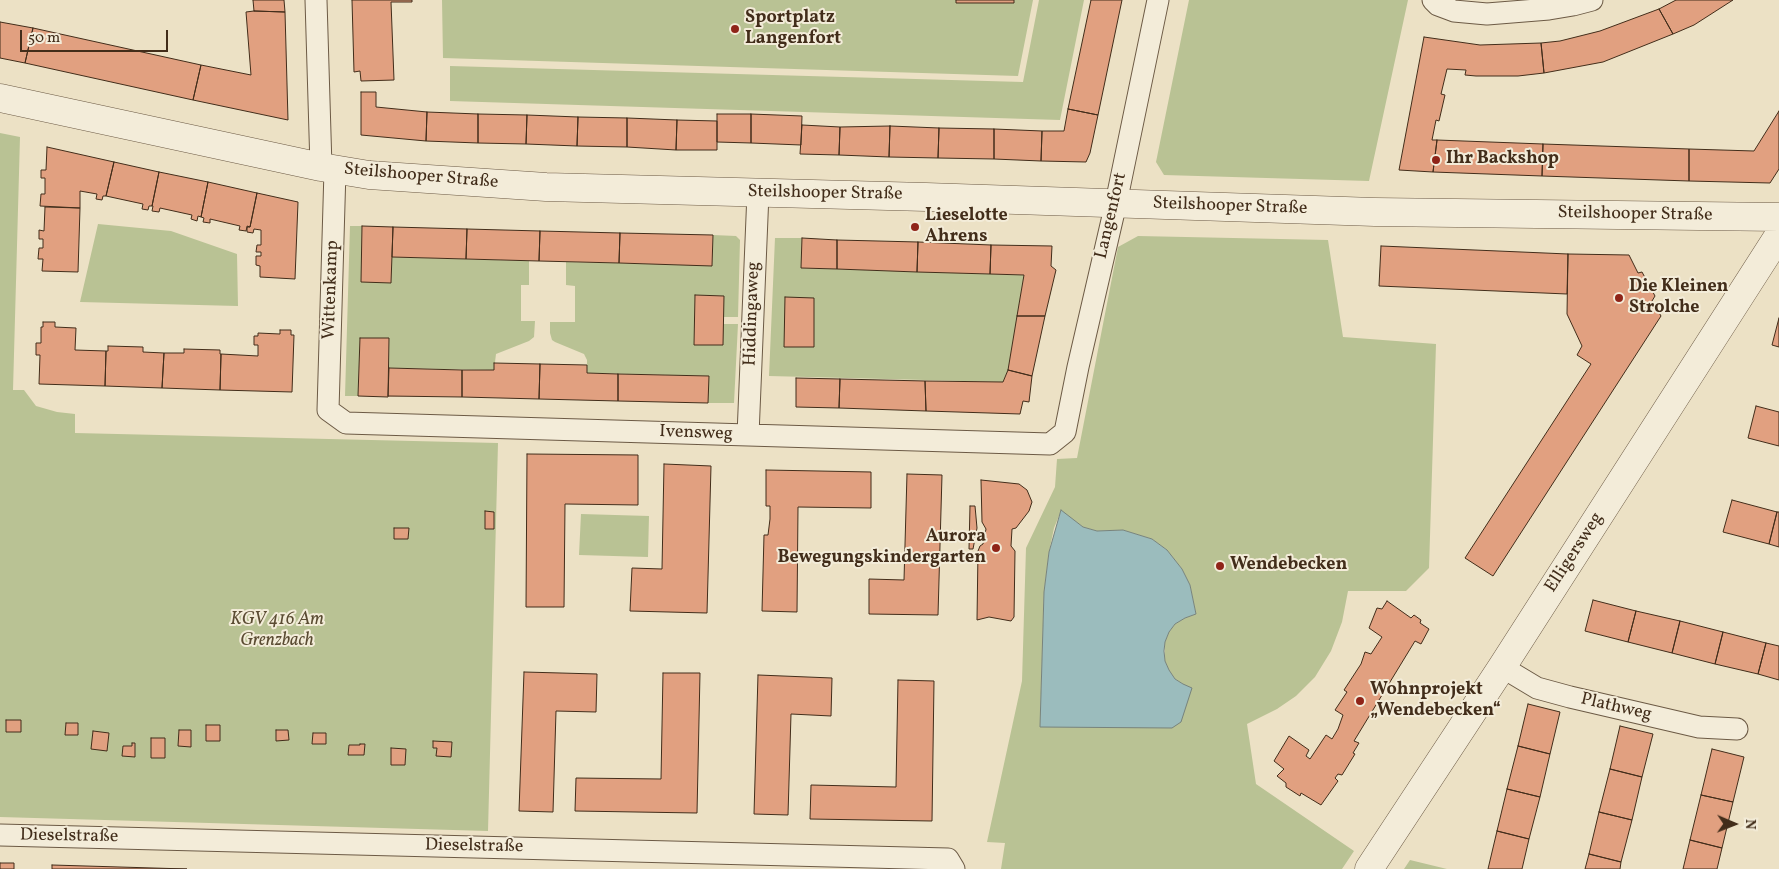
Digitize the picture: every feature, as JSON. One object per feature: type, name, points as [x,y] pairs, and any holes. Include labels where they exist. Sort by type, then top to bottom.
[{"type":"street","name":"Wittenkamp","points":[[316,0],[328,169],[328,410]]},
{"type":"street","name":"Langenfort","points":[[1065,432],[1116,203],[1158,0]]},
{"type":"street","points":[[1433,0],[1438,5],[1454,11],[1487,14],[1573,6],[1592,0]]},
{"type":"street","name":"Steilshooper Straße","points":[[0,98],[328,169],[369,175],[546,187],[1375,212],[1779,217]]},
{"type":"street","name":"Hiddingaweg","points":[[748,435],[758,193]]},
{"type":"street","name":"Elligersweg","points":[[1369,869],[1502,667],[1779,235]]},
{"type":"street","name":"Ivensweg","points":[[328,410],[346,423],[1050,444],[1065,432]]},
{"type":"street","name":"Plathweg","points":[[1502,667],[1536,688],[1570,697],[1699,727],[1737,729]]},
{"type":"street","name":"Dieselstraße","points":[[0,836],[951,864]]},
{"type":"green space","name":"Sportplatz Langenfort","points":[[442,0],[1033,0],[1018,76],[443,58]]},
{"type":"green space","points":[[1039,0],[1084,0],[1060,120],[450,101],[450,66],[1023,82]]},
{"type":"green space","points":[[1189,0],[1408,0],[1369,181],[1164,175],[1156,162]]},
{"type":"green space","name":"KGV 416 Am Grenzbach","points":[[0,133],[20,137],[13,390],[24,390],[36,406],[57,412],[75,414],[75,433],[498,443],[488,831],[0,817]]},
{"type":"green space","points":[[98,224],[171,231],[237,254],[238,306],[80,302]]},
{"type":"green space","points":[[350,226],[362,226],[361,282],[391,282],[392,257],[529,261],[529,285],[521,285],[521,321],[535,321],[534,337],[529,341],[496,354],[494,370],[389,368],[389,338],[360,338],[358,396],[345,396]]},
{"type":"green space","points":[[713,235],[736,236],[740,240],[738,317],[723,317],[723,296],[695,295],[694,345],[723,345],[723,324],[738,324],[734,403],[708,403],[708,376],[587,373],[587,360],[584,354],[552,340],[550,322],[575,322],[575,286],[566,285],[566,262],[712,265]]},
{"type":"green space","points":[[1138,236],[1328,240],[1343,337],[1436,344],[1429,568],[1406,591],[1348,591],[1342,622],[1331,651],[1315,677],[1296,696],[1277,709],[1247,724],[1256,784],[1354,851],[1342,869],[1001,869],[1005,843],[987,842],[1022,681],[1026,548],[1055,487],[1057,459],[1077,458],[1118,247]],"holes":[[[1061,511],[1083,527],[1097,531],[1123,530],[1152,539],[1167,550],[1182,569],[1190,585],[1196,614],[1175,624],[1169,632],[1165,642],[1165,661],[1175,679],[1183,684],[1040,727],[1044,592],[1054,528]]]},
{"type":"green space","points":[[775,238],[802,238],[801,268],[1024,275],[1008,370],[1003,382],[769,376]]},
{"type":"green space","points":[[581,514],[649,516],[648,557],[579,555]]},
{"type":"green space","points":[[1410,860],[1447,869],[1404,869]]},
{"type":"water","points":[[1061,510],[1083,527],[1097,531],[1123,530],[1152,539],[1167,550],[1182,569],[1190,585],[1196,614],[1175,624],[1169,632],[1164,651],[1165,661],[1175,679],[1192,688],[1181,722],[1172,728],[1040,727],[1044,592],[1049,552]]},
{"type":"building","points":[[253,0],[284,0],[285,12],[254,11]]},
{"type":"building","points":[[352,0],[412,0],[412,2],[391,2],[394,80],[361,81],[360,71],[354,72]]},
{"type":"building","points":[[956,0],[1014,0],[1014,3],[956,3]]},
{"type":"building","points":[[1091,0],[1122,0],[1098,115],[1068,109]]},
{"type":"building","points":[[1676,0],[1733,0],[1694,25],[1673,34],[1659,9]]},
{"type":"building","points":[[1659,9],[1673,34],[1603,62],[1544,73],[1541,43],[1560,41],[1600,31]]},
{"type":"building","points":[[246,12],[285,12],[288,120],[193,100],[201,65],[251,75]]},
{"type":"building","points":[[0,22],[33,28],[25,63],[0,58]]},
{"type":"building","points":[[33,28],[201,65],[193,100],[25,63]]},
{"type":"building","points":[[1424,37],[1480,45],[1541,43],[1544,73],[1518,76],[1476,76],[1465,75],[1466,70],[1447,69],[1441,94],[1445,95],[1439,121],[1436,120],[1432,140],[1437,140],[1433,172],[1399,170]]},
{"type":"building","points":[[361,92],[376,92],[376,107],[427,112],[426,141],[361,135]]},
{"type":"building","points":[[1068,109],[1098,115],[1090,153],[1086,162],[1041,161],[1042,131],[1064,131]]},
{"type":"building","points":[[1779,111],[1779,169],[1770,183],[1689,181],[1689,149],[1754,151]]},
{"type":"building","points":[[427,112],[478,114],[478,143],[426,141]]},
{"type":"building","points":[[478,114],[527,115],[526,144],[478,143]]},
{"type":"building","points":[[717,114],[751,114],[751,143],[717,142]]},
{"type":"building","points":[[751,114],[802,116],[801,145],[751,143]]},
{"type":"building","points":[[527,115],[578,117],[577,146],[526,144]]},
{"type":"building","points":[[578,117],[627,118],[627,147],[577,146]]},
{"type":"building","points":[[627,118],[677,120],[676,150],[627,147]]},
{"type":"building","points":[[677,120],[717,121],[717,150],[676,150]]},
{"type":"building","points":[[802,125],[840,127],[839,155],[800,154]]},
{"type":"building","points":[[890,126],[939,128],[938,158],[889,157]]},
{"type":"building","points":[[890,126],[889,157],[839,155],[840,127]]},
{"type":"building","points":[[939,128],[994,129],[994,159],[938,158]]},
{"type":"building","points":[[994,129],[1042,131],[1041,161],[994,159]]},
{"type":"building","points":[[1437,140],[1543,144],[1542,176],[1433,172]]},
{"type":"building","points":[[1543,144],[1689,149],[1689,181],[1542,176]]},
{"type":"building","points":[[47,147],[114,162],[106,196],[103,196],[102,200],[96,199],[97,194],[80,191],[80,208],[40,206],[41,194],[45,194],[45,178],[41,178],[41,170],[46,170]]},
{"type":"building","points":[[114,162],[159,172],[152,206],[149,206],[148,210],[142,209],[143,204],[106,196]]},
{"type":"building","points":[[159,172],[208,182],[201,217],[198,216],[197,221],[191,219],[192,215],[160,208],[159,212],[152,211]]},
{"type":"building","points":[[208,182],[257,193],[250,227],[247,227],[246,231],[239,230],[240,226],[210,219],[210,223],[203,222],[204,218],[201,217]]},
{"type":"building","points":[[257,193],[298,202],[295,279],[260,277],[260,266],[256,265],[256,256],[261,256],[261,252],[256,252],[257,245],[261,245],[261,230],[254,229],[253,233],[247,232],[247,226],[250,227]]},
{"type":"building","points":[[45,207],[80,208],[78,272],[42,271],[43,259],[38,259],[39,248],[43,248],[43,239],[39,239],[39,230],[44,231]]},
{"type":"building","points":[[362,226],[393,227],[391,283],[361,282]]},
{"type":"building","points":[[393,227],[467,229],[466,259],[392,257]]},
{"type":"building","points":[[467,229],[540,231],[539,261],[466,259]]},
{"type":"building","points":[[540,231],[620,233],[619,263],[539,261]]},
{"type":"building","points":[[620,233],[713,235],[712,266],[619,263]]},
{"type":"building","points":[[802,238],[837,240],[837,269],[801,268]]},
{"type":"building","points":[[837,240],[918,242],[917,272],[837,269]]},
{"type":"building","points":[[918,242],[991,245],[990,274],[917,272]]},
{"type":"building","points":[[991,245],[1052,246],[1051,266],[1056,270],[1045,316],[1017,316],[1024,275],[990,274]]},
{"type":"building","points":[[1381,246],[1568,254],[1567,294],[1379,286]]},
{"type":"building","points":[[1568,254],[1629,255],[1638,273],[1642,272],[1655,296],[1652,301],[1661,316],[1493,576],[1465,558],[1591,364],[1577,355],[1582,346],[1567,314]]},
{"type":"building","points":[[695,295],[724,296],[723,345],[694,345]]},
{"type":"building","points":[[785,297],[814,298],[814,347],[784,347]]},
{"type":"building","points":[[1017,316],[1045,316],[1032,376],[1008,370]]},
{"type":"building","points":[[1779,318],[1779,347],[1772,345]]},
{"type":"building","points":[[43,322],[55,322],[55,327],[76,328],[75,350],[106,351],[105,386],[39,384],[40,355],[36,355],[36,343],[41,343],[41,327],[43,327]]},
{"type":"building","points":[[280,330],[291,330],[291,335],[294,335],[292,392],[220,390],[221,354],[258,356],[258,345],[254,345],[254,336],[258,336],[258,333],[280,334]]},
{"type":"building","points":[[360,338],[389,338],[388,397],[358,396]]},
{"type":"building","points":[[108,346],[143,347],[143,352],[164,353],[162,388],[105,386],[106,351],[108,351]]},
{"type":"building","points":[[184,349],[220,350],[220,390],[162,388],[164,353],[184,353]]},
{"type":"building","points":[[494,363],[540,364],[539,399],[462,397],[462,370],[494,370]]},
{"type":"building","points":[[540,364],[587,365],[587,373],[618,374],[618,401],[539,399]]},
{"type":"building","points":[[389,368],[462,370],[462,397],[388,396]]},
{"type":"building","points":[[1008,370],[1032,376],[1029,402],[1023,401],[1020,414],[926,411],[925,381],[1003,382]]},
{"type":"building","points":[[618,374],[709,376],[708,403],[618,401]]},
{"type":"building","points":[[796,378],[840,379],[839,408],[796,407]]},
{"type":"building","points":[[840,379],[925,381],[926,411],[839,408]]},
{"type":"building","points":[[1756,406],[1779,412],[1779,446],[1748,438]]},
{"type":"building","points":[[527,454],[638,455],[638,505],[565,504],[564,607],[526,607]]},
{"type":"building","points":[[664,464],[711,466],[707,613],[630,611],[632,568],[662,569]]},
{"type":"building","points":[[766,470],[871,472],[871,508],[798,507],[797,612],[762,611],[764,535],[768,535],[770,519],[770,506],[766,506]]},
{"type":"building","points":[[907,474],[942,475],[938,615],[869,614],[869,579],[904,580]]},
{"type":"building","name":"Aurora Bewegungskindergarten","points":[[981,480],[1019,484],[1027,490],[1032,502],[1029,511],[1016,528],[1012,529],[1011,546],[1015,551],[1014,617],[1011,621],[989,617],[977,620],[978,551],[983,544],[986,529],[982,522]]},
{"type":"building","points":[[1732,500],[1777,512],[1769,544],[1723,532]]},
{"type":"building","points":[[970,506],[975,506],[977,528],[973,549],[969,549]]},
{"type":"building","points":[[485,511],[494,512],[494,529],[485,529]]},
{"type":"building","points":[[1777,512],[1779,512],[1779,547],[1769,544]]},
{"type":"building","points":[[394,528],[409,528],[408,539],[394,539]]},
{"type":"building","points":[[1593,600],[1636,611],[1628,642],[1585,631]]},
{"type":"building","name":"Wohnprojekt „Wendebecken“","points":[[1387,601],[1411,618],[1414,615],[1421,620],[1420,623],[1429,629],[1421,644],[1415,641],[1354,741],[1359,743],[1353,753],[1355,754],[1342,775],[1338,774],[1335,778],[1338,781],[1321,805],[1301,793],[1300,796],[1286,787],[1286,783],[1277,776],[1284,769],[1274,761],[1289,736],[1309,750],[1306,756],[1310,759],[1326,735],[1332,739],[1343,715],[1335,710],[1347,692],[1344,690],[1361,664],[1365,652],[1371,654],[1382,637],[1369,628],[1377,608],[1382,609]]},
{"type":"building","points":[[1636,611],[1680,621],[1672,653],[1628,642]]},
{"type":"building","points":[[1680,621],[1723,632],[1715,664],[1672,653]]},
{"type":"building","points":[[1723,632],[1766,643],[1758,674],[1715,664]]},
{"type":"building","points":[[1766,643],[1779,646],[1779,680],[1758,674]]},
{"type":"building","points":[[524,672],[597,674],[596,712],[556,711],[553,812],[519,811]]},
{"type":"building","points":[[663,673],[700,673],[697,813],[575,811],[576,778],[661,779]]},
{"type":"building","points":[[758,675],[832,678],[831,716],[791,714],[788,815],[754,814]]},
{"type":"building","points":[[898,680],[934,681],[932,821],[810,819],[811,785],[896,787]]},
{"type":"building","points":[[1528,704],[1560,712],[1550,754],[1518,746]]},
{"type":"building","points":[[6,720],[21,720],[21,732],[6,732]]},
{"type":"building","points":[[66,723],[78,723],[78,735],[65,735]]},
{"type":"building","points":[[206,725],[220,725],[220,741],[206,741]]},
{"type":"building","points":[[1620,726],[1653,734],[1642,777],[1610,769]]},
{"type":"building","points":[[179,730],[191,730],[191,747],[178,746]]},
{"type":"building","points":[[276,730],[288,730],[289,740],[276,741]]},
{"type":"building","points":[[93,731],[109,733],[107,751],[91,749]]},
{"type":"building","points":[[313,733],[326,733],[326,744],[312,744]]},
{"type":"building","points":[[151,738],[165,738],[165,758],[151,758]]},
{"type":"building","points":[[433,741],[452,742],[451,757],[436,756],[437,748],[433,748]]},
{"type":"building","points":[[132,743],[135,743],[135,757],[122,756],[123,746],[132,746]]},
{"type":"building","points":[[365,744],[364,755],[348,755],[349,745]]},
{"type":"building","points":[[1518,746],[1550,754],[1540,797],[1507,789]]},
{"type":"building","points":[[391,748],[406,749],[405,765],[391,765]]},
{"type":"building","points":[[1712,749],[1744,757],[1733,802],[1701,795]]},
{"type":"building","points":[[1610,769],[1642,777],[1632,820],[1599,812]]},
{"type":"building","points":[[1507,789],[1540,797],[1529,839],[1497,831]]},
{"type":"building","points":[[1701,795],[1733,802],[1722,848],[1690,840]]},
{"type":"building","points":[[1599,812],[1632,820],[1621,862],[1589,854]]},
{"type":"building","points":[[1497,831],[1529,839],[1522,869],[1488,869]]},
{"type":"building","points":[[1690,840],[1722,848],[1717,869],[1683,869]]},
{"type":"building","points":[[1589,854],[1621,862],[1620,869],[1585,869]]},
{"type":"building","points":[[0,863],[14,863],[14,869],[0,869]]},
{"type":"building","points":[[52,865],[187,869],[52,869]]},
{"type":"place","name":"Sportplatz Langenfort","points":[[735,29]]},
{"type":"place","name":"Ihr Backshop","points":[[1436,160]]},
{"type":"place","name":"Lieselotte Ahrens","points":[[915,227]]},
{"type":"place","name":"Die Kleinen Strolche","points":[[1619,298]]},
{"type":"place","name":"Aurora Bewegungskindergarten","points":[[996,548]]},
{"type":"place","name":"Wendebecken","points":[[1220,566]]},
{"type":"place","name":"Wohnprojekt „Wendebecken“","points":[[1360,701]]}]
